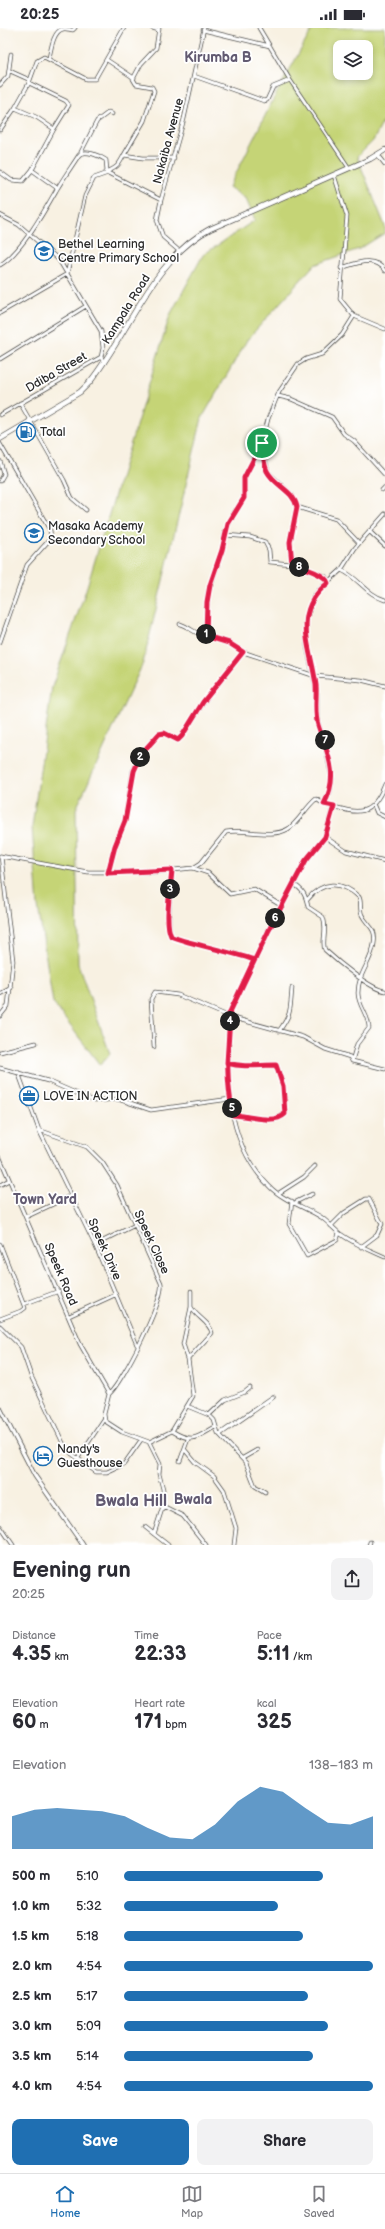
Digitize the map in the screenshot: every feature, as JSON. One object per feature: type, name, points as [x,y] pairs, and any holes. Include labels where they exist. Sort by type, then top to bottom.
[{"type":"main road","name":"Kampala Road","points":[[0,439],[80,392],[104,363],[156,280],[178,250],[210,229],[334,175],[378,155],[385,150]]},
{"type":"street","points":[[49,58],[52,43],[59,31],[62,29],[73,30],[75,28]]},
{"type":"street","points":[[0,130],[15,108],[29,82],[37,61],[44,57],[49,58],[90,80],[95,79],[124,28]]},
{"type":"street","points":[[134,78],[141,64],[156,48],[159,29],[152,28]]},
{"type":"street","points":[[259,28],[290,80],[349,168]]},
{"type":"street","points":[[203,29],[270,46]]},
{"type":"street","name":"Nakaiba Avenue","points":[[178,250],[163,237],[158,220],[161,200],[174,158],[194,76],[203,29]]},
{"type":"street","points":[[0,85],[6,79],[10,71],[9,60],[11,54]]},
{"type":"street","points":[[0,313],[67,274],[88,188],[94,178],[114,170],[120,165],[124,155],[144,121],[154,91],[152,87],[135,83],[134,78],[107,60]]},
{"type":"street","points":[[0,172],[11,180],[18,182],[23,181],[32,170],[69,106],[68,102],[10,71]]},
{"type":"street","points":[[194,76],[264,101],[267,100],[273,87],[290,80]]},
{"type":"street","points":[[15,108],[36,117],[54,130]]},
{"type":"street","points":[[0,265],[6,261],[48,207],[57,188],[81,152],[97,121],[109,112],[112,114]]},
{"type":"street","points":[[81,152],[106,160],[106,172]]},
{"type":"street","points":[[124,155],[143,158],[174,158]]},
{"type":"street","points":[[378,155],[385,164]]},
{"type":"street","points":[[32,170],[57,188]]},
{"type":"street","points":[[106,172],[161,200]]},
{"type":"street","points":[[334,175],[347,216],[341,268],[340,299],[354,316],[385,329]]},
{"type":"street","points":[[0,216],[19,225],[59,260],[102,331],[103,348],[101,357],[104,363]]},
{"type":"street","points":[[341,268],[355,263],[371,261],[380,264],[385,271]]},
{"type":"street","points":[[0,359],[86,306]]},
{"type":"street","points":[[206,636],[208,592],[222,550],[225,535],[232,517],[244,498],[244,478],[262,443],[268,420],[283,384],[298,364],[306,359],[322,354],[342,335],[354,316]]},
{"type":"street","name":"Ddiba Street","points":[[0,415],[101,357]]},
{"type":"street","points":[[278,396],[291,399],[332,417],[344,434],[354,441],[385,475]]},
{"type":"street","points":[[20,403],[64,480],[72,498],[86,510]]},
{"type":"street","points":[[262,443],[263,457],[268,472],[292,494],[297,507],[290,542],[292,564]]},
{"type":"street","points":[[0,445],[50,530],[51,538],[27,565],[0,642]]},
{"type":"street","points":[[0,461],[4,474],[0,481]]},
{"type":"street","points":[[382,490],[385,487]]},
{"type":"street","points":[[297,507],[336,519],[359,543]]},
{"type":"street","points":[[324,804],[330,792],[332,779],[325,744],[317,720],[314,676],[307,646],[306,619],[314,596],[341,570],[359,543],[385,514]]},
{"type":"street","points":[[369,531],[385,546]]},
{"type":"street","points":[[225,535],[250,537],[265,542],[269,550],[270,562],[292,564],[325,576],[328,583]]},
{"type":"street","points":[[341,570],[350,574],[372,595],[385,600]]},
{"type":"street","points":[[180,624],[188,627],[198,634],[229,643],[243,652],[314,676],[369,681],[385,686]]},
{"type":"street","points":[[108,873],[115,846],[125,821],[134,771],[142,753],[159,734],[164,733],[178,740],[182,736],[203,702],[243,652]]},
{"type":"street","points":[[194,868],[201,863],[226,832],[259,834],[284,831],[291,827],[306,807],[316,799],[324,804],[348,811],[358,811],[374,806],[378,801],[385,784]]},
{"type":"street","points":[[334,806],[325,837],[306,860],[293,884],[254,960],[229,1017],[227,1063],[230,1099],[239,1140],[253,1166],[270,1187],[322,1218],[339,1233],[361,1247],[385,1257]]},
{"type":"street","points":[[374,806],[376,813],[385,817]]},
{"type":"street","points":[[325,837],[346,851],[385,861]]},
{"type":"street","points":[[0,1016],[8,1006],[13,961],[1,856],[88,872],[108,873],[194,868],[208,873],[230,894],[254,889],[282,906]]},
{"type":"street","points":[[172,870],[169,917],[172,936],[175,939],[196,942],[222,952],[241,954],[254,960]]},
{"type":"street","points":[[293,884],[301,888],[307,900],[308,907],[322,915],[325,922],[324,948],[359,978],[379,990],[385,991]]},
{"type":"street","points":[[307,900],[318,889],[332,884],[338,885],[359,896],[361,914],[372,926],[374,943],[359,978],[358,1002],[364,1011],[369,1025],[355,1048],[352,1061]]},
{"type":"street","points":[[0,994],[11,988]]},
{"type":"street","points":[[279,1032],[288,1018],[292,1008],[292,988]]},
{"type":"street","points":[[154,1047],[151,999],[155,992],[178,995],[229,1017],[275,1028],[279,1032],[310,1039],[325,1048],[350,1057],[352,1061],[385,1069]]},
{"type":"street","points":[[0,1052],[36,1043]]},
{"type":"street","points":[[227,1063],[243,1067],[257,1064],[276,1065],[283,1086],[285,1114],[283,1117],[262,1119],[247,1115],[233,1115]]},
{"type":"street","points":[[0,1068],[48,1081],[94,1101],[118,1099],[151,1110],[230,1099]]},
{"type":"street","name":"Speek Drive","points":[[18,1072],[39,1130],[95,1245],[137,1345]]},
{"type":"street","name":"Speek Close","points":[[39,1130],[89,1148],[112,1176],[158,1273],[162,1288],[155,1313],[137,1345],[123,1377],[109,1394]]},
{"type":"street","name":"Speek Road","points":[[0,1158],[59,1291],[88,1361],[109,1394]]},
{"type":"street","points":[[279,1193],[304,1177],[315,1166]]},
{"type":"street","points":[[0,1185],[9,1180]]},
{"type":"street","points":[[296,1202],[312,1194]]},
{"type":"street","points":[[26,1217],[70,1196]]},
{"type":"street","points":[[331,1226],[344,1213],[366,1199],[369,1199],[382,1224],[377,1236],[361,1247]]},
{"type":"street","points":[[292,1201],[289,1224],[307,1256],[337,1240],[339,1233]]},
{"type":"street","points":[[95,1245],[135,1225]]},
{"type":"street","points":[[0,1244],[24,1304],[23,1310],[0,1319]]},
{"type":"street","points":[[24,1304],[59,1291]]},
{"type":"street","points":[[104,1418],[108,1424],[122,1432],[149,1442],[172,1431],[193,1393],[188,1359],[183,1344],[191,1307],[191,1292]]},
{"type":"street","points":[[69,1316],[115,1295]]},
{"type":"street","points":[[188,1359],[212,1333],[210,1327],[194,1314],[191,1307]]},
{"type":"street","points":[[0,1326],[21,1347],[31,1376],[63,1443],[72,1454],[96,1472],[112,1470],[124,1464],[141,1440]]},
{"type":"street","points":[[209,1415],[225,1400],[245,1392],[250,1388]]},
{"type":"street","points":[[78,1458],[104,1418],[109,1394]]},
{"type":"street","points":[[220,1434],[272,1397]]},
{"type":"street","points":[[187,1406],[209,1415],[214,1420],[215,1427],[220,1434],[243,1458],[249,1468],[255,1486],[265,1492]]},
{"type":"street","points":[[0,1408],[35,1476],[81,1544]]},
{"type":"street","points":[[172,1431],[183,1438],[188,1439],[202,1436],[215,1427]]},
{"type":"street","points":[[180,1461],[188,1439]]},
{"type":"street","points":[[149,1442],[160,1464],[163,1506],[154,1534]]},
{"type":"street","points":[[185,1450],[195,1462],[214,1476],[224,1490],[236,1528],[234,1545]]},
{"type":"street","points":[[243,1458],[257,1450]]},
{"type":"street","points":[[163,1506],[184,1516],[206,1545]]},
{"type":"street","points":[[0,1526],[13,1545]]},
{"type":"street","points":[[145,1527],[168,1545]]},
{"type":"green space","points":[[313,28],[385,28],[385,118],[373,141],[357,157],[385,226],[385,233],[359,249],[314,265],[247,340],[202,418],[143,663],[76,809],[78,964],[110,1054],[100,1065],[53,1003],[38,906],[32,827],[52,687],[85,593],[170,315],[203,255],[255,220],[246,199],[229,187],[275,96]]},
{"type":"place","name":"Bethel Learning Centre Primary School","points":[[44,251]]},
{"type":"place","name":"Total","points":[[26,432]]},
{"type":"place","name":"Masaka Academy Secondary School","points":[[34,533]]},
{"type":"place","name":"LOVE IN ACTION","points":[[29,1096]]},
{"type":"place","name":"Nandy's Guesthouse","points":[[43,1456]]},
{"type":"district","name":"Kirumba B","points":[[218,57]]},
{"type":"district","name":"Town Yard","points":[[45,1199]]},
{"type":"district","name":"Bwala","points":[[193,1499]]},
{"type":"district","name":"Bwala Hill","points":[[131,1500]]},
{"type":"route","points":[[262,443],[244,478],[244,498],[228,524],[224,545],[208,592],[207,602],[208,609],[206,618],[206,636],[229,643],[243,652],[203,702],[182,736],[178,740],[164,733],[159,734],[138,759],[134,771],[125,821],[115,846],[108,873],[172,870],[169,924],[172,936],[175,939],[196,942],[214,950],[241,954],[254,960],[243,982],[228,1016],[230,1017],[227,1063],[243,1067],[257,1064],[276,1065],[283,1086],[285,1114],[283,1117],[257,1119],[247,1115],[233,1115],[227,1079],[227,1071],[227,1063],[227,1055],[230,1017],[228,1016],[234,1004],[243,982],[306,860],[325,837],[334,806],[324,804],[332,786],[332,779],[330,762],[317,720],[317,693],[307,646],[305,625],[314,596],[328,583],[328,580],[325,576],[292,564],[290,542],[297,507],[296,502],[292,494],[274,480],[268,472],[264,464],[262,443]]}]
